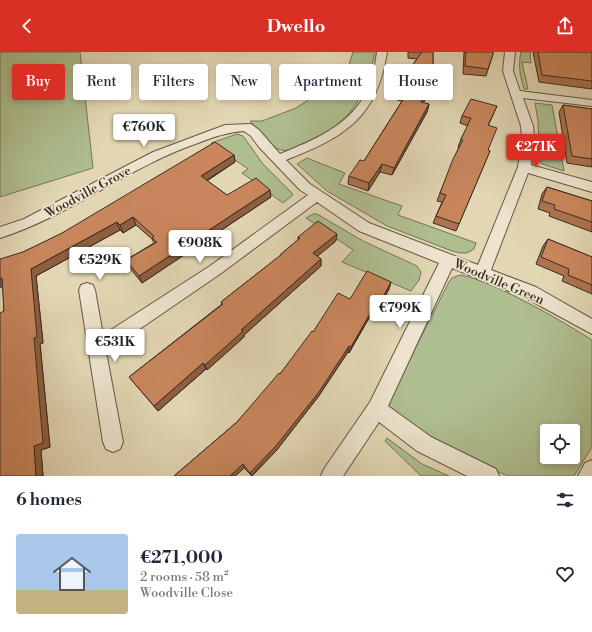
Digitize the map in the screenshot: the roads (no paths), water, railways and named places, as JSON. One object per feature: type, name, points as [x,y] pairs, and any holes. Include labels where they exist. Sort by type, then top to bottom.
[{"type":"street","points":[[278,159],[326,139],[352,120],[366,103],[374,86],[380,68],[382,52]]},
{"type":"street","points":[[482,274],[524,167],[528,137],[527,126],[508,71],[510,52]]},
{"type":"street","points":[[517,94],[592,103]]},
{"type":"street","name":"Woodville Grove","points":[[0,233],[29,223],[158,155],[183,144],[229,128],[240,126],[251,129],[297,180],[316,196]]},
{"type":"street","points":[[524,167],[592,188]]},
{"type":"street","points":[[98,349],[215,270],[316,196]]},
{"type":"street","name":"Woodville Green","points":[[316,196],[364,227],[530,292],[592,327]]},
{"type":"street","points":[[331,476],[377,409],[448,260]]},
{"type":"street","points":[[87,290],[113,442]]},
{"type":"street","points":[[377,409],[400,428],[424,444],[457,462],[489,476]]},
{"type":"street","points":[[588,476],[592,470]]}]
